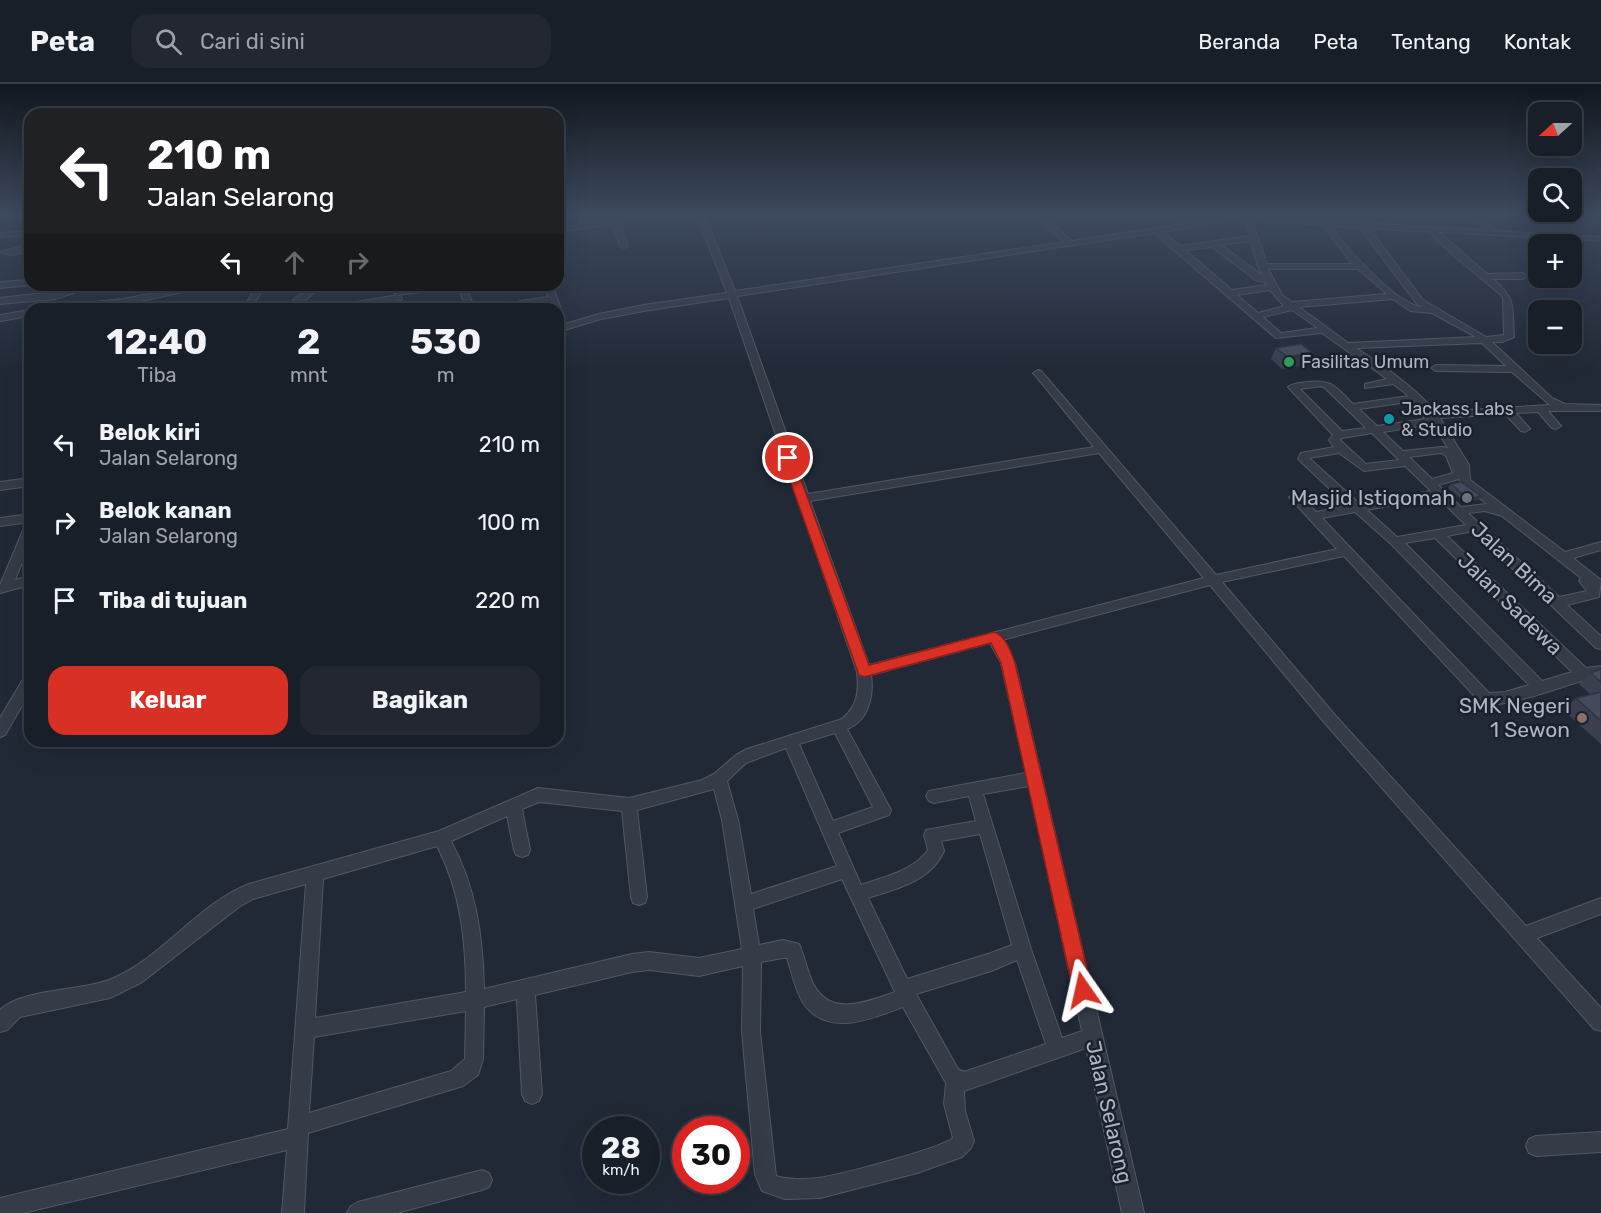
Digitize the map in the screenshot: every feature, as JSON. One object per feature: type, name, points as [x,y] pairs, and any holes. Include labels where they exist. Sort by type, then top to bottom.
[{"type":"street","points":[[4,1016],[33,1004],[121,985],[136,976],[233,901],[249,892],[441,838],[538,795],[546,794],[588,802],[629,805],[705,786],[719,779],[741,759],[790,741],[839,727],[856,716],[866,700],[864,672],[721,266]]},
{"type":"street","points":[[564,327],[620,312],[920,266]]},
{"type":"street","points":[[1198,266],[1280,337],[1324,330]]},
{"type":"street","points":[[1243,266],[1269,283]]},
{"type":"street","points":[[1432,310],[1409,307],[1359,266],[1262,267],[1269,283],[1290,306],[1396,380],[1433,415],[1463,465],[1465,481],[1601,587]]},
{"type":"street","points":[[1391,266],[1416,298],[1432,310],[1485,340],[1548,400],[1564,408]]},
{"type":"street","points":[[1346,346],[1506,339],[1510,335],[1507,298],[1487,276],[1473,266]]},
{"type":"street","points":[[1487,276],[1523,276]]},
{"type":"street","points":[[1372,278],[1402,279]]},
{"type":"street","points":[[0,285],[24,283]]},
{"type":"street","points":[[1230,293],[1269,283]]},
{"type":"street","points":[[0,301],[63,294],[70,291]]},
{"type":"street","points":[[142,298],[145,291]]},
{"type":"street","points":[[116,303],[179,291]]},
{"type":"street","points":[[295,303],[298,298],[315,291]]},
{"type":"street","points":[[550,291],[554,303]]},
{"type":"street","points":[[363,303],[397,292]]},
{"type":"street","points":[[1256,316],[1290,306],[1395,296]]},
{"type":"street","points":[[523,303],[552,299]]},
{"type":"street","points":[[0,318],[24,314]]},
{"type":"street","points":[[564,317],[573,325]]},
{"type":"street","points":[[1324,361],[1360,354]]},
{"type":"street","points":[[1436,368],[1517,369]]},
{"type":"street","points":[[1038,373],[1329,718],[1601,1022]]},
{"type":"street","points":[[1369,386],[1396,380]]},
{"type":"street","name":"Jalan Bima","points":[[1339,435],[1293,387],[1322,383],[1329,386],[1459,512],[1599,640]]},
{"type":"street","points":[[1313,516],[1434,488],[1459,475],[1451,454],[1442,450],[1364,468],[1334,442],[1339,435],[1427,423],[1430,419],[1412,399],[1351,407]]},
{"type":"street","points":[[1433,415],[1601,408]]},
{"type":"street","points":[[1542,411],[1556,426]]},
{"type":"street","points":[[1509,412],[1525,429]]},
{"type":"street","points":[[802,500],[1101,449]]},
{"type":"street","points":[[1341,449],[1305,455],[1303,459],[1395,541],[1539,687]]},
{"type":"street","points":[[0,486],[24,483]]},
{"type":"street","points":[[1295,497],[1480,695],[1496,700],[1583,674],[1601,671]]},
{"type":"street","points":[[1459,512],[1485,507],[1498,510],[1594,590],[1594,594],[1590,596],[1557,602]]},
{"type":"street","points":[[0,522],[24,519]]},
{"type":"street","points":[[1395,541],[1475,527]]},
{"type":"street","name":"Jalan Sadewa","points":[[1438,534],[1583,674]]},
{"type":"street","points":[[3,589],[24,542]]},
{"type":"street","points":[[1563,557],[1601,546]]},
{"type":"street","points":[[864,672],[1213,580],[1347,551]]},
{"type":"street","points":[[3,589],[24,582]]},
{"type":"street","name":"Jalan Selarong","points":[[994,637],[1008,663],[1078,967],[1091,1037],[1133,1213]]},
{"type":"street","points":[[0,731],[24,690]]},
{"type":"street","points":[[830,829],[883,810],[839,727]]},
{"type":"street","points":[[790,741],[857,894],[905,993],[945,1069],[956,1080],[964,1082],[1091,1037]]},
{"type":"street","points":[[934,796],[1035,778]]},
{"type":"street","points":[[719,779],[730,820],[752,954],[752,1032],[755,1082],[765,1174],[769,1184],[775,1187],[820,1188],[917,1163],[955,1150],[964,1141],[953,1108],[952,1095],[956,1080]]},
{"type":"street","points":[[974,789],[1022,950],[1057,1049]]},
{"type":"street","points":[[513,805],[522,850]]},
{"type":"street","points":[[629,805],[639,897]]},
{"type":"street","points":[[857,894],[915,872],[929,863],[936,851],[932,835],[985,826]]},
{"type":"street","points":[[0,1208],[299,1131],[456,1079],[464,1074],[471,1068],[474,1059],[476,1000],[470,924],[454,859],[441,838]]},
{"type":"street","points":[[744,904],[848,870]]},
{"type":"street","points":[[293,1213],[315,874]]},
{"type":"street","points":[[1523,935],[1601,906]]},
{"type":"street","points":[[305,1029],[476,1000],[632,963],[649,961],[699,967],[783,949],[793,950],[806,990],[813,1000],[822,1009],[844,1015],[858,1013],[905,993],[1022,950]]},
{"type":"street","points":[[525,988],[532,1094]]},
{"type":"street","points":[[1536,1146],[1601,1142]]},
{"type":"street","points":[[358,1213],[482,1180]]},
{"type":"building","points":[[1301,344],[1312,353],[1287,357],[1276,348]]},
{"type":"building","points":[[1461,482],[1481,496],[1468,499],[1451,484]]},
{"type":"building","points":[[1601,669],[1601,682],[1591,673]]},
{"type":"building","points":[[1601,692],[1601,721],[1576,698]]},
{"type":"place","name":"Fasilitas Umum","points":[[1289,362]]},
{"type":"place","name":"Jackass Labs & Studio","points":[[1389,419]]},
{"type":"place","name":"Masjid Istiqomah","points":[[1467,498]]},
{"type":"place","name":"SMK Negeri 1 Sewon","points":[[1582,718]]},
{"type":"route","points":[[788,458],[864,672],[994,637],[1002,648],[1008,663],[1060,882],[1083,990]]}]
